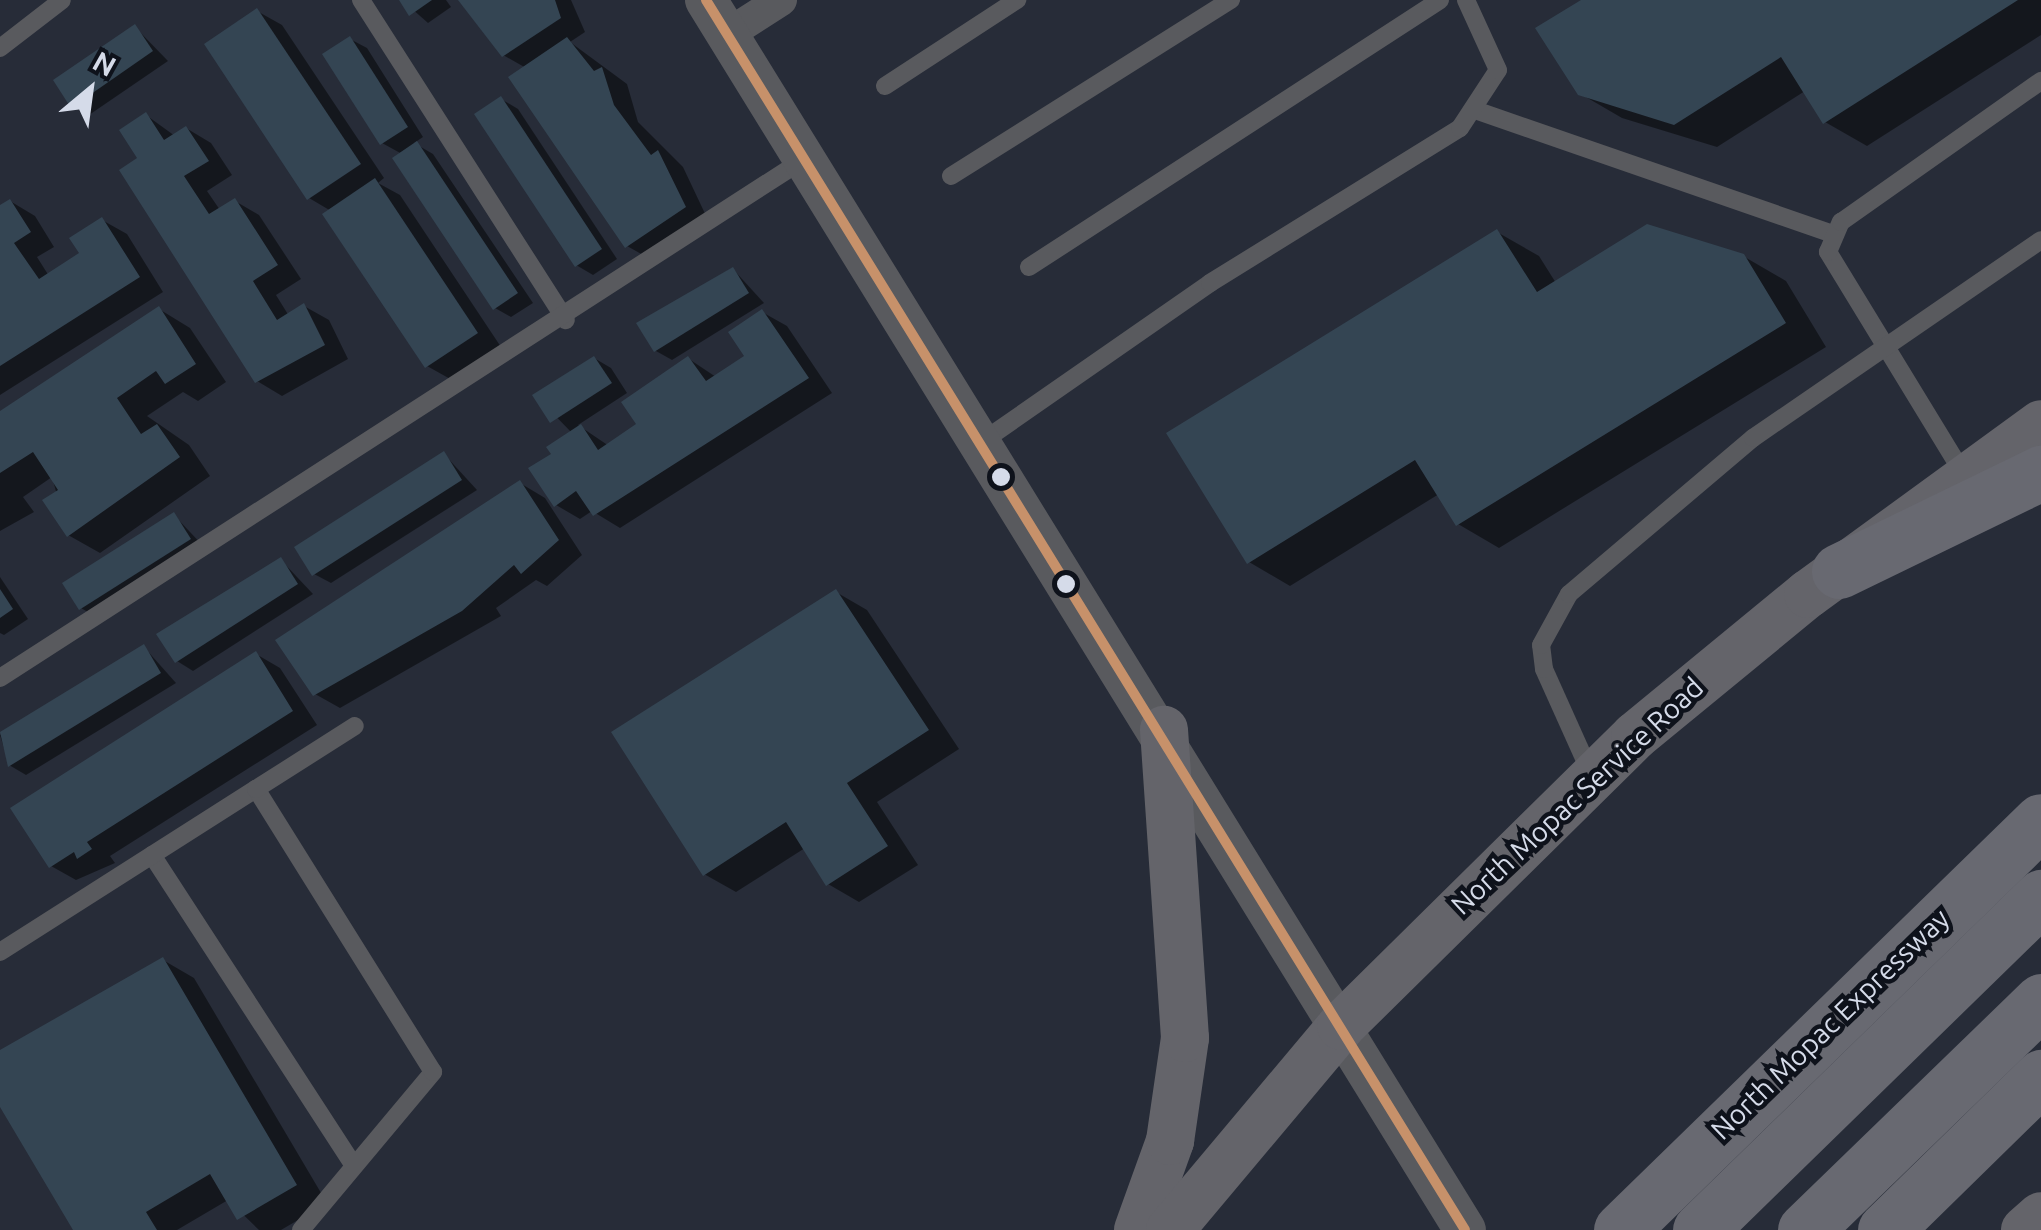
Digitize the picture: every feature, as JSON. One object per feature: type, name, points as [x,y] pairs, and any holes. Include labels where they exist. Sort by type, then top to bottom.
[{"type":"highway","points":[[1839,571],[2041,473]]},
{"type":"highway","name":"North Mopac Expressway","points":[[1621,1230],[2041,821]]},
{"type":"highway","points":[[1700,1230],[2041,897]]},
{"type":"highway","points":[[1805,1230],[2041,1001]]},
{"type":"highway","points":[[1885,1230],[2041,1078]]},
{"type":"main road","name":"North Mopac Service Road","points":[[1170,1230],[1341,1026],[1592,776],[1839,571],[2041,424]]},
{"type":"main road","points":[[1138,1230],[1170,1141],[1186,1024],[1164,730]]},
{"type":"main road","points":[[2026,1230],[2041,1216]]},
{"type":"street","points":[[781,0],[717,17],[1164,730],[1465,1230]]},
{"type":"lane","points":[[0,48],[62,0]]},
{"type":"lane","points":[[362,0],[566,320]]},
{"type":"lane","points":[[884,86],[1017,0]]},
{"type":"lane","points":[[950,176],[1231,0]]},
{"type":"lane","points":[[1028,267],[1440,0]]},
{"type":"lane","points":[[983,441],[1474,110],[1498,70],[1466,0]]},
{"type":"lane","points":[[1966,478],[1828,252],[1840,222],[2041,81]]},
{"type":"lane","points":[[1474,110],[1835,235]]},
{"type":"lane","points":[[0,678],[566,320],[806,158]]},
{"type":"lane","points":[[1592,776],[1544,669],[1542,645],[1569,594],[1753,438],[1888,350],[2041,240]]},
{"type":"lane","points":[[0,952],[356,726]]},
{"type":"lane","points":[[256,789],[434,1072],[302,1230]]},
{"type":"lane","points":[[152,855],[354,1165]]},
{"type":"building","points":[[399,0],[432,0],[409,16]]},
{"type":"building","points":[[458,0],[555,0],[561,18],[502,57]]},
{"type":"building","points":[[1581,0],[2018,0],[1823,124],[1781,57],[1674,125],[1578,95],[1535,28]]},
{"type":"building","points":[[257,8],[361,164],[307,200],[204,44]]},
{"type":"building","points":[[135,24],[153,51],[71,108],[53,80]]},
{"type":"building","points":[[350,36],[408,127],[380,145],[322,54]]},
{"type":"building","points":[[567,37],[594,71],[602,67],[614,105],[651,155],[658,150],[686,207],[625,248],[508,77]]},
{"type":"building","points":[[501,96],[602,249],[575,267],[474,114]]},
{"type":"building","points":[[146,112],[164,140],[186,126],[209,161],[184,176],[209,214],[235,198],[278,265],[253,281],[277,320],[304,303],[325,345],[255,383],[119,170],[137,158],[119,130]]},
{"type":"building","points":[[417,141],[518,293],[493,310],[392,158]]},
{"type":"building","points":[[375,178],[478,333],[425,368],[322,214]]},
{"type":"building","points":[[10,199],[31,232],[14,243],[39,279],[79,253],[69,238],[102,217],[140,277],[0,366],[0,205]]},
{"type":"building","points":[[1647,224],[1744,254],[1786,323],[1456,526],[1415,460],[1247,564],[1166,433],[1497,229],[1537,292]]},
{"type":"building","points":[[733,267],[749,293],[654,352],[636,323]]},
{"type":"building","points":[[159,306],[196,364],[165,384],[156,371],[117,398],[141,434],[157,424],[180,457],[67,537],[42,500],[58,490],[33,452],[0,473],[0,411]]},
{"type":"building","points":[[762,309],[809,378],[593,516],[576,491],[554,507],[528,468],[551,454],[546,447],[581,424],[598,450],[636,424],[621,402],[688,356],[706,381],[744,356],[728,332]]},
{"type":"building","points":[[594,356],[612,383],[550,423],[532,395]]},
{"type":"building","points":[[444,451],[462,480],[312,576],[294,547]]},
{"type":"building","points":[[520,480],[559,540],[521,574],[514,565],[462,611],[313,696],[275,640]]},
{"type":"building","points":[[174,512],[191,539],[79,610],[62,583]]},
{"type":"building","points":[[281,557],[298,584],[175,663],[156,634]]},
{"type":"building","points":[[0,589],[13,609],[0,618]]},
{"type":"building","points":[[836,589],[929,730],[847,783],[888,846],[826,886],[786,822],[703,876],[611,732]]},
{"type":"building","points":[[144,644],[161,673],[8,767],[0,732]]},
{"type":"building","points":[[256,651],[293,711],[87,842],[92,849],[77,859],[74,852],[49,868],[10,808]]},
{"type":"building","points":[[163,957],[297,1185],[237,1220],[210,1174],[146,1212],[157,1230],[73,1230],[0,1107],[0,1050]]},
{"type":"transit line","points":[[706,0],[1465,1230]]}]
